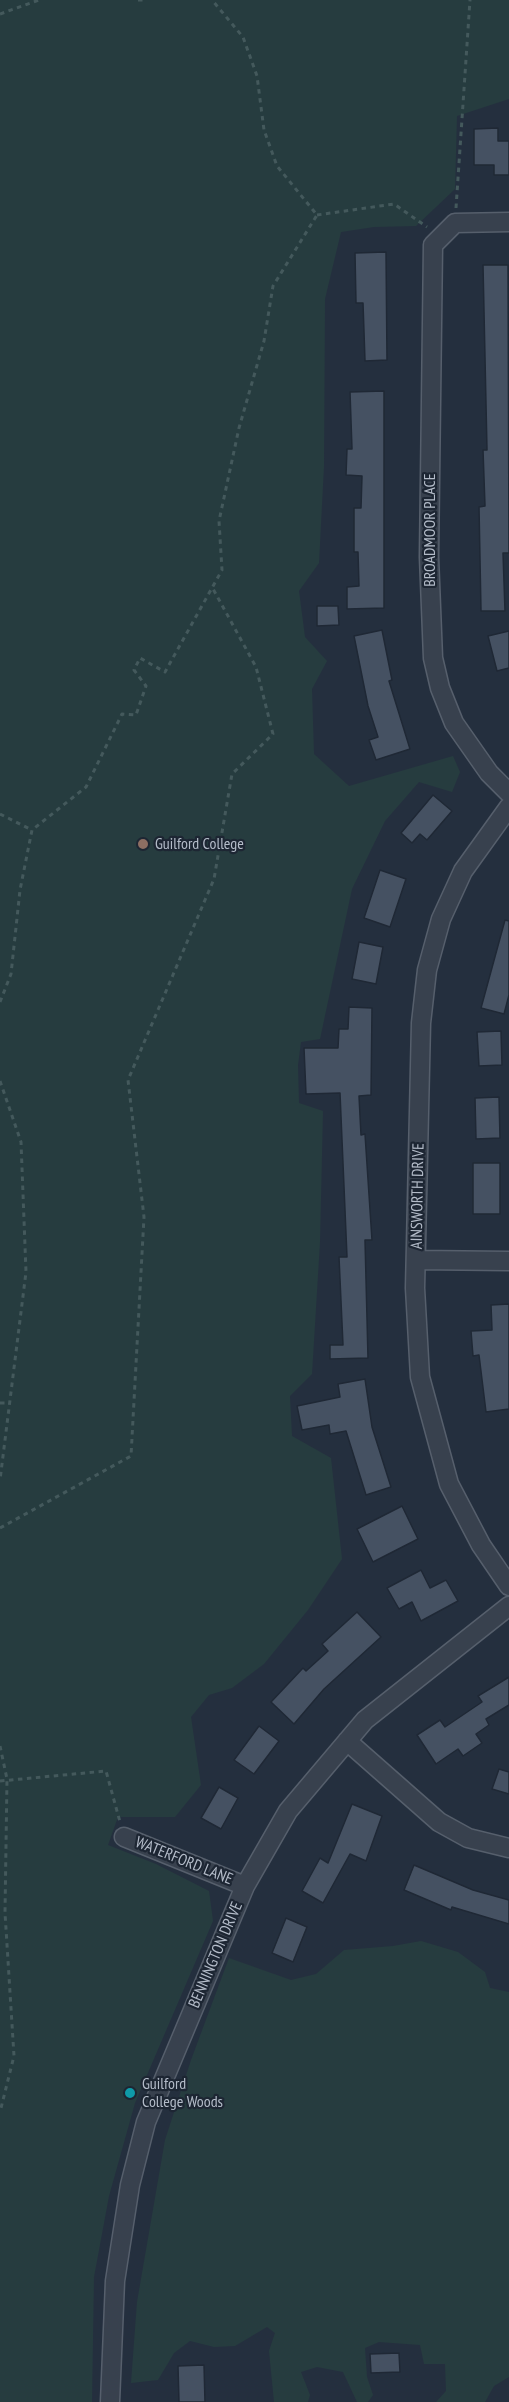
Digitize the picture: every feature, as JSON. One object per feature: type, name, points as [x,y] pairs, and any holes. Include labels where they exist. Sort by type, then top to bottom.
[{"type":"street","points":[[437,241],[455,223],[509,222]]},
{"type":"street","name":"BROADMOOR PLACE","points":[[437,241],[429,557],[433,658],[440,688],[454,723],[489,773],[509,793]]},
{"type":"street","name":"AINSWORTH DRIVE","points":[[509,807],[463,871],[441,919],[427,970],[421,1023],[415,1288],[420,1377],[432,1429],[449,1484],[481,1545],[509,1586]]},
{"type":"street","points":[[417,1260],[509,1261]]},
{"type":"street","name":"BENNINGTON DRIVE","points":[[110,2402],[115,2281],[130,2185],[146,2122],[245,1886],[288,1811],[365,1720],[509,1606]]},
{"type":"street","points":[[347,1741],[439,1822],[468,1838],[509,1848]]},
{"type":"street","name":"WATERFORD LANE","points":[[124,1837],[245,1886]]},
{"type":"path","points":[[0,14],[39,0]]},
{"type":"path","points":[[138,0],[145,0]]},
{"type":"path","points":[[212,0],[243,37],[257,76],[264,129],[278,166],[317,215]]},
{"type":"path","points":[[455,223],[470,0]]},
{"type":"path","points":[[317,215],[394,204],[437,241]]},
{"type":"path","points":[[0,1002],[11,974],[20,890],[32,830],[86,787],[122,714],[136,715],[146,686],[134,670],[140,658],[165,672],[222,570],[219,520],[239,428],[264,341],[273,286],[317,215]]},
{"type":"path","points":[[0,1528],[130,1456],[144,1217],[128,1080],[214,879],[232,774],[273,734],[256,667],[212,587]]},
{"type":"path","points":[[0,814],[32,830]]},
{"type":"path","points":[[0,1081],[21,1142],[26,1272],[0,1480]]},
{"type":"path","points":[[0,1403],[10,1403]]},
{"type":"path","points":[[0,1746],[7,1779],[5,1913],[14,2056],[0,2112]]},
{"type":"path","points":[[0,1781],[106,1771],[124,1837]]},
{"type":"path","points":[[0,1915],[5,1913]]},
{"type":"green space","name":"Guilford College","points":[[0,0],[509,0],[509,99],[457,116],[455,189],[416,226],[374,227],[341,232],[325,299],[324,466],[319,563],[299,591],[305,637],[327,661],[312,689],[314,754],[349,786],[453,756],[460,772],[452,792],[419,782],[385,821],[352,889],[320,1039],[301,1042],[298,1065],[299,1103],[323,1111],[320,1242],[312,1374],[290,1396],[292,1436],[331,1458],[342,1559],[308,1610],[264,1664],[232,1688],[209,1695],[191,1717],[201,1785],[175,1817],[118,1817],[108,1845],[156,1864],[209,1891],[213,1921],[135,2103],[109,2196],[94,2277],[92,2402],[0,2402]]},
{"type":"green space","points":[[421,1941],[458,1952],[485,1972],[490,1988],[509,1992],[509,2377],[494,2386],[485,2402],[436,2402],[446,2391],[445,2364],[424,2364],[420,2345],[379,2342],[365,2348],[367,2377],[373,2395],[368,2402],[357,2402],[343,2372],[317,2367],[301,2372],[310,2395],[308,2402],[274,2402],[269,2351],[275,2333],[267,2327],[235,2346],[214,2347],[190,2341],[174,2353],[158,2380],[131,2383],[137,2302],[165,2140],[191,2060],[229,1958],[291,1980],[316,1974],[344,1950]]},
{"type":"building","points":[[498,128],[498,141],[509,141],[509,175],[494,175],[494,165],[474,165],[474,129]]},
{"type":"building","points":[[386,252],[387,360],[365,361],[363,303],[356,303],[355,253]]},
{"type":"building","points":[[483,265],[508,265],[509,553],[503,553],[505,611],[481,611],[479,507],[485,506],[483,450],[487,450]]},
{"type":"building","points":[[384,391],[384,608],[347,609],[347,587],[359,586],[358,552],[354,552],[354,508],[361,508],[362,476],[346,475],[347,449],[352,449],[350,392]]},
{"type":"building","points":[[317,606],[338,606],[339,625],[317,626]]},
{"type":"building","points":[[382,630],[392,680],[389,681],[410,749],[376,760],[369,740],[378,737],[368,706],[354,636]]},
{"type":"building","points":[[509,631],[509,668],[497,671],[488,636]]},
{"type":"building","points":[[433,795],[452,811],[427,840],[420,834],[412,843],[401,833]]},
{"type":"building","points":[[380,870],[406,879],[390,927],[364,918]]},
{"type":"building","points":[[505,920],[509,921],[509,995],[504,1014],[481,1008]]},
{"type":"building","points":[[359,942],[383,947],[376,984],[352,979]]},
{"type":"building","points":[[349,1007],[372,1008],[371,1095],[359,1096],[361,1135],[365,1134],[372,1240],[365,1240],[368,1358],[330,1359],[330,1345],[343,1345],[339,1257],[347,1257],[340,1093],[306,1094],[304,1048],[338,1048],[339,1029],[348,1029]]},
{"type":"building","points":[[501,1031],[502,1065],[479,1066],[477,1032]]},
{"type":"building","points":[[499,1097],[500,1138],[476,1139],[475,1098]]},
{"type":"building","points":[[473,1163],[500,1163],[500,1214],[473,1214]]},
{"type":"building","points":[[509,1304],[509,1409],[486,1412],[479,1355],[473,1356],[471,1331],[492,1330],[491,1305]]},
{"type":"building","points":[[365,1379],[372,1427],[391,1487],[366,1495],[346,1431],[330,1434],[329,1425],[302,1430],[297,1406],[340,1397],[338,1384]]},
{"type":"building","points":[[402,1506],[418,1539],[373,1562],[357,1529]]},
{"type":"building","points":[[421,1570],[430,1588],[446,1580],[458,1601],[421,1621],[412,1602],[399,1609],[387,1588]]},
{"type":"building","points":[[357,1612],[381,1637],[324,1689],[294,1724],[271,1702],[303,1668],[306,1671],[328,1651],[322,1644]]},
{"type":"building","points":[[509,1677],[509,1705],[486,1719],[489,1725],[476,1734],[482,1743],[463,1756],[458,1749],[436,1764],[417,1735],[440,1720],[445,1727],[482,1702],[478,1696]]},
{"type":"building","points":[[259,1726],[279,1741],[254,1774],[234,1760]]},
{"type":"building","points":[[499,1769],[509,1772],[509,1794],[492,1789]]},
{"type":"building","points":[[219,1787],[238,1798],[221,1829],[201,1818]]},
{"type":"building","points":[[352,1804],[382,1816],[366,1861],[350,1854],[323,1903],[302,1891],[320,1858],[328,1863]]},
{"type":"building","points":[[414,1865],[473,1890],[509,1900],[509,1924],[452,1907],[451,1910],[404,1890]]},
{"type":"building","points":[[286,1918],[307,1927],[293,1962],[272,1953]]},
{"type":"building","points":[[399,2353],[400,2372],[371,2373],[370,2354]]},
{"type":"building","points":[[204,2365],[205,2402],[179,2402],[178,2366]]},
{"type":"place","name":"Guilford College","points":[[143,844]]},
{"type":"place","name":"Guilford College Woods","points":[[130,2093]]}]
